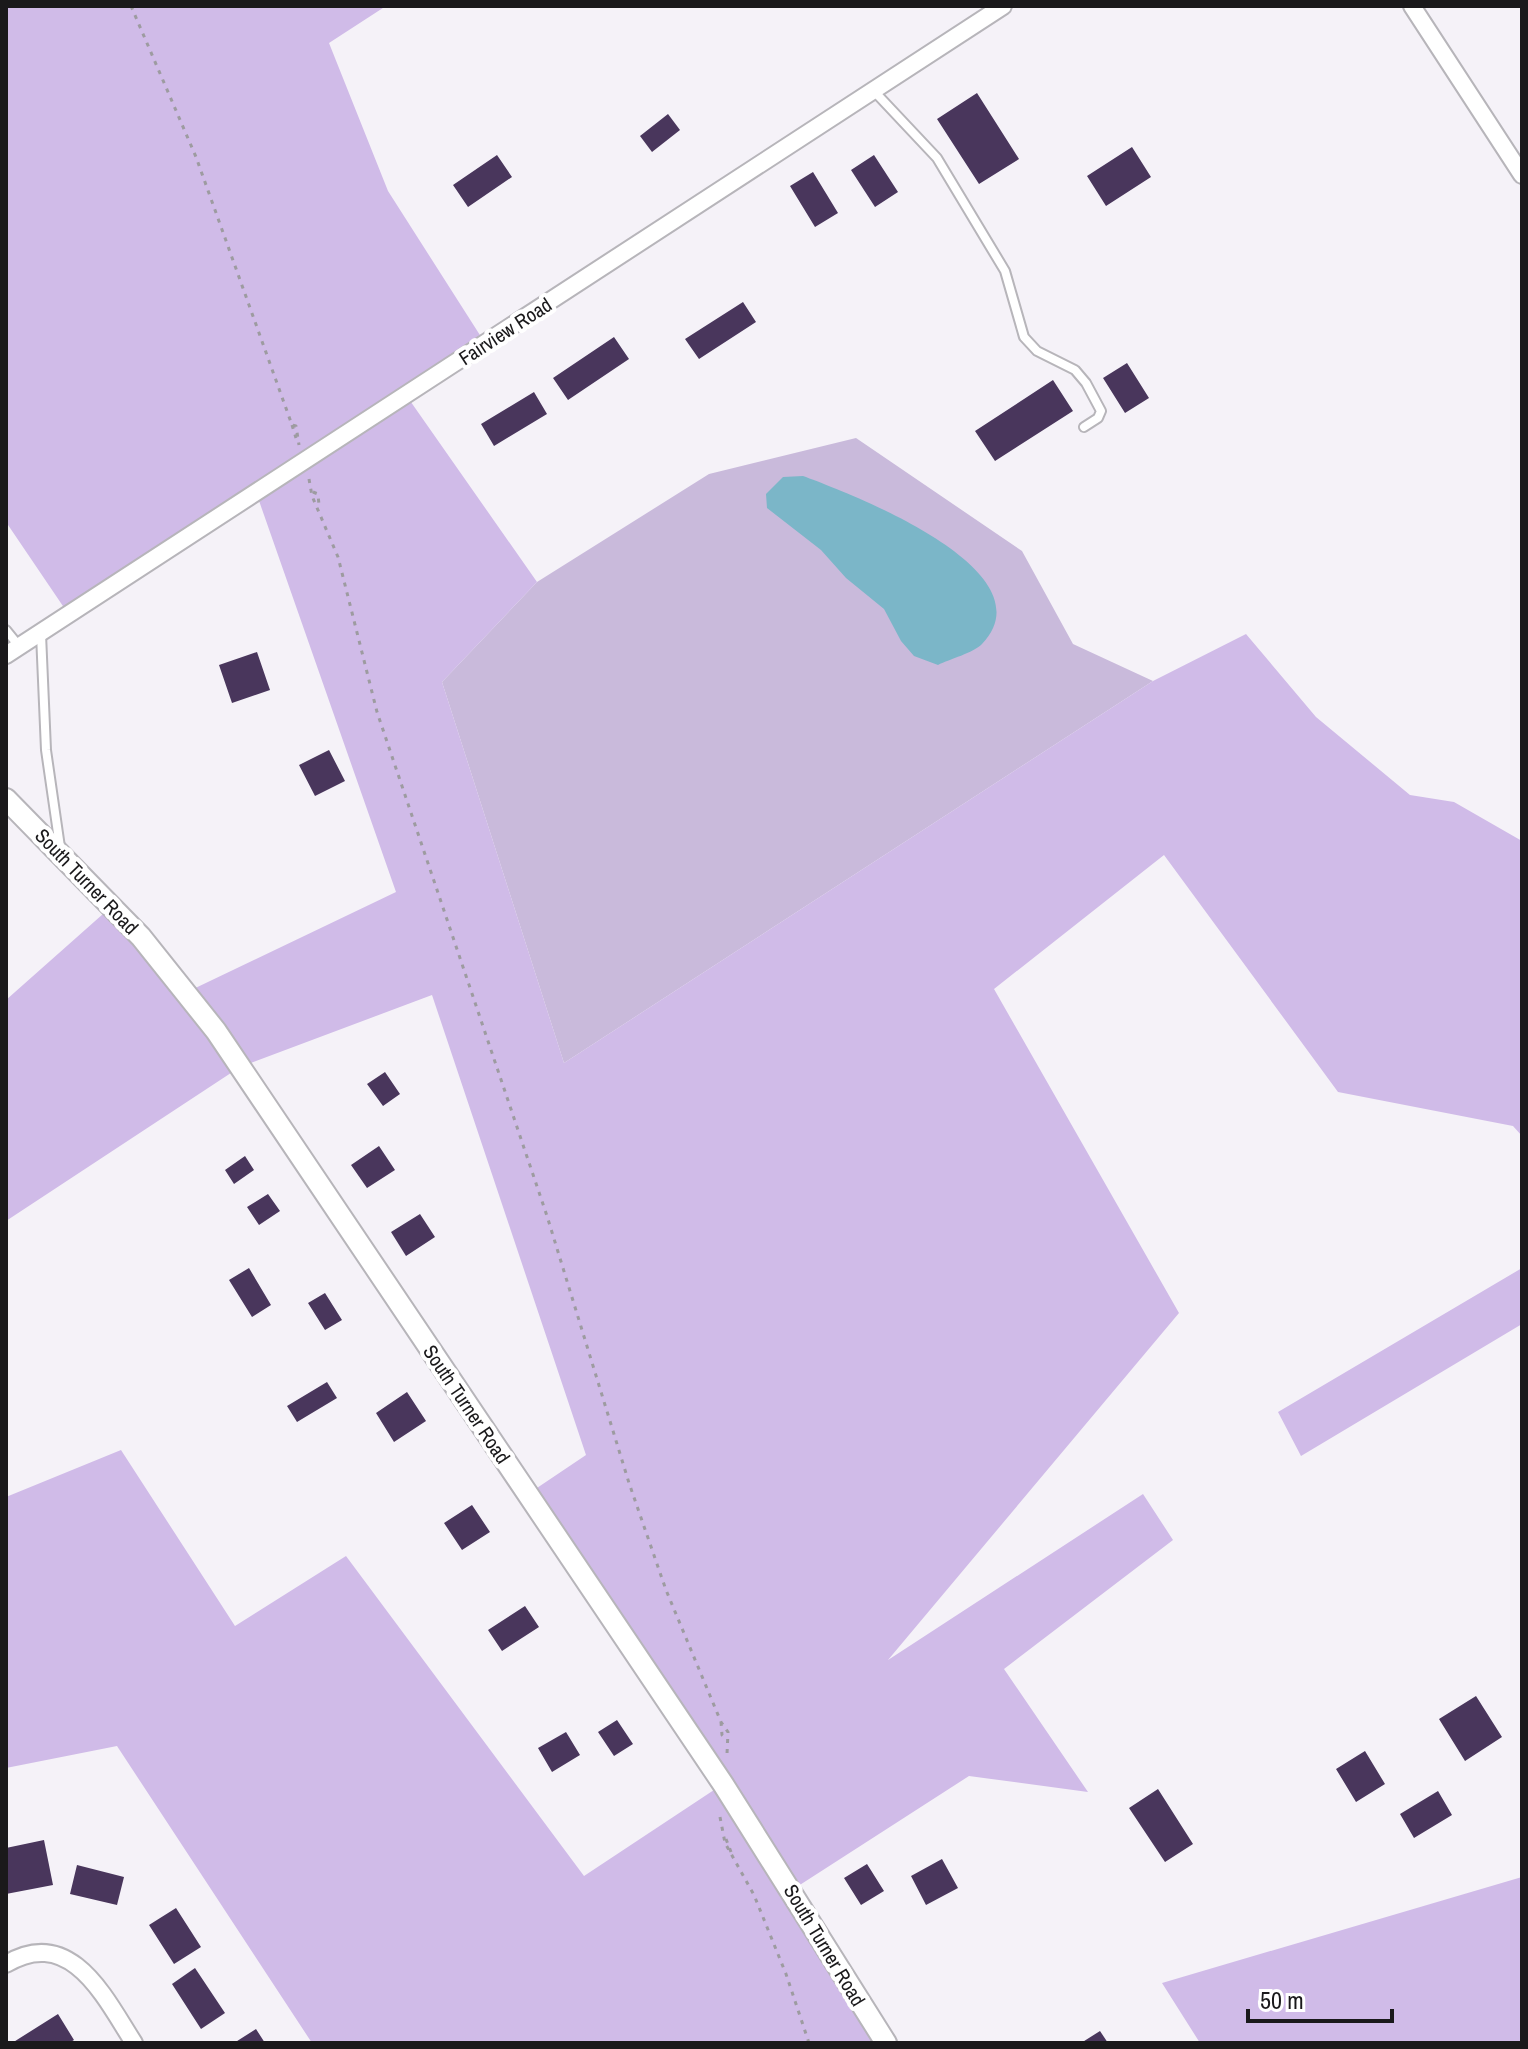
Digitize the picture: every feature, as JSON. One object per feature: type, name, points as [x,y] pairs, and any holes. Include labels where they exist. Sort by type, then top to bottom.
[{"type":"street","name":"Fairview Road","points":[[13,651],[1003,6]]},
{"type":"street","points":[[1412,6],[1522,175]]},
{"type":"street","name":"South Turner Road","points":[[6,799],[61,851],[141,937],[216,1031],[723,1784],[886,2043]]},
{"type":"street","points":[[6,1964],[27,1955],[44,1954],[74,1962],[87,1973],[134,2043]]},
{"type":"lane","points":[[872,90],[937,158],[1005,271],[1016,320],[1024,337],[1037,351],[1075,370],[1086,383],[1101,411],[1098,418],[1084,427]]},
{"type":"lane","points":[[6,630],[13,651]]},
{"type":"lane","points":[[41,634],[46,750],[61,851]]},
{"type":"path","points":[[131,6],[196,157],[292,425]]},
{"type":"path","points":[[307,471],[312,496],[338,557],[377,712],[547,1216],[629,1483],[666,1590],[721,1722]]},
{"type":"path","points":[[731,1852],[771,1937],[809,2043]]},
{"type":"shaded area","points":[[6,6],[386,6],[329,43],[388,191],[485,343],[406,395],[537,582],[442,682],[564,1063],[1153,681],[1246,634],[1316,717],[1410,795],[1454,802],[1522,841],[1522,1136],[1513,1126],[1338,1092],[1164,855],[994,989],[1179,1313],[888,1660],[1143,1494],[1173,1540],[1004,1669],[1088,1792],[969,1776],[792,1890],[886,2043],[312,2043],[117,1746],[6,1768],[6,1497],[121,1450],[235,1626],[346,1556],[584,1876],[723,1784],[528,1494],[586,1455],[432,995],[240,1067],[6,1221],[6,1000],[112,906],[187,992],[396,892],[257,495],[69,615],[6,522]]},
{"type":"shaded area","points":[[856,438],[1022,551],[1073,644],[1153,681],[564,1063],[442,682],[537,582],[709,474]]},
{"type":"shaded area","points":[[1522,1268],[1522,1324],[1301,1456],[1278,1412]]},
{"type":"shaded area","points":[[1522,1877],[1522,2043],[1200,2043],[1162,1983]]},
{"type":"water","points":[[803,476],[898,517],[936,539],[968,563],[990,589],[996,616],[982,644],[938,665],[914,656],[901,641],[884,609],[846,578],[821,550],[767,508],[766,494],[783,477]]},
{"type":"building","points":[[977,93],[1019,159],[979,184],[937,119]]},
{"type":"building","points":[[668,114],[680,130],[652,152],[640,136]]},
{"type":"building","points":[[1132,147],[1151,177],[1106,206],[1087,176]]},
{"type":"building","points":[[497,155],[512,177],[468,207],[453,185]]},
{"type":"building","points":[[874,155],[898,192],[875,207],[851,170]]},
{"type":"building","points":[[813,172],[838,213],[815,227],[790,186]]},
{"type":"building","points":[[743,302],[756,322],[699,359],[685,339]]},
{"type":"building","points":[[614,337],[629,359],[568,400],[553,378]]},
{"type":"building","points":[[1127,363],[1149,398],[1125,413],[1103,378]]},
{"type":"building","points":[[1053,380],[1073,411],[995,461],[975,431]]},
{"type":"building","points":[[534,392],[547,414],[494,446],[481,424]]},
{"type":"building","points":[[257,652],[270,690],[232,703],[219,665]]},
{"type":"building","points":[[329,750],[345,781],[315,796],[299,765]]},
{"type":"building","points":[[385,1072],[400,1094],[383,1106],[367,1084]]},
{"type":"building","points":[[379,1146],[395,1170],[367,1188],[351,1165]]},
{"type":"building","points":[[245,1156],[254,1170],[234,1184],[225,1170]]},
{"type":"building","points":[[268,1194],[280,1211],[259,1225],[247,1207]]},
{"type":"building","points":[[420,1214],[435,1237],[406,1256],[391,1232]]},
{"type":"building","points":[[249,1268],[271,1305],[252,1317],[229,1280]]},
{"type":"building","points":[[325,1293],[342,1320],[325,1330],[308,1303]]},
{"type":"building","points":[[327,1382],[337,1398],[297,1422],[287,1406]]},
{"type":"building","points":[[407,1392],[426,1421],[394,1442],[376,1413]]},
{"type":"building","points":[[472,1505],[490,1532],[462,1550],[444,1523]]},
{"type":"building","points":[[525,1606],[539,1627],[502,1651],[488,1630]]},
{"type":"building","points":[[1476,1696],[1502,1737],[1465,1761],[1439,1719]]},
{"type":"building","points":[[617,1720],[633,1744],[614,1756],[598,1732]]},
{"type":"building","points":[[566,1732],[580,1755],[552,1772],[538,1748]]},
{"type":"building","points":[[1365,1751],[1385,1784],[1356,1802],[1336,1769]]},
{"type":"building","points":[[1158,1789],[1193,1844],[1165,1862],[1129,1808]]},
{"type":"building","points":[[1438,1791],[1452,1815],[1414,1838],[1400,1814]]},
{"type":"building","points":[[44,1840],[53,1885],[6,1894],[6,1848]]},
{"type":"building","points":[[942,1859],[958,1888],[926,1905],[911,1876]]},
{"type":"building","points":[[867,1864],[884,1891],[861,1905],[844,1878]]},
{"type":"building","points":[[77,1865],[124,1877],[117,1905],[70,1894]]},
{"type":"building","points":[[176,1908],[201,1947],[174,1964],[149,1925]]},
{"type":"building","points":[[195,1968],[225,2013],[201,2029],[172,1984]]},
{"type":"building","points":[[58,2014],[74,2040],[69,2043],[12,2043]]},
{"type":"building","points":[[256,2029],[265,2043],[234,2043]]},
{"type":"building","points":[[1100,2031],[1108,2043],[1081,2043]]}]
